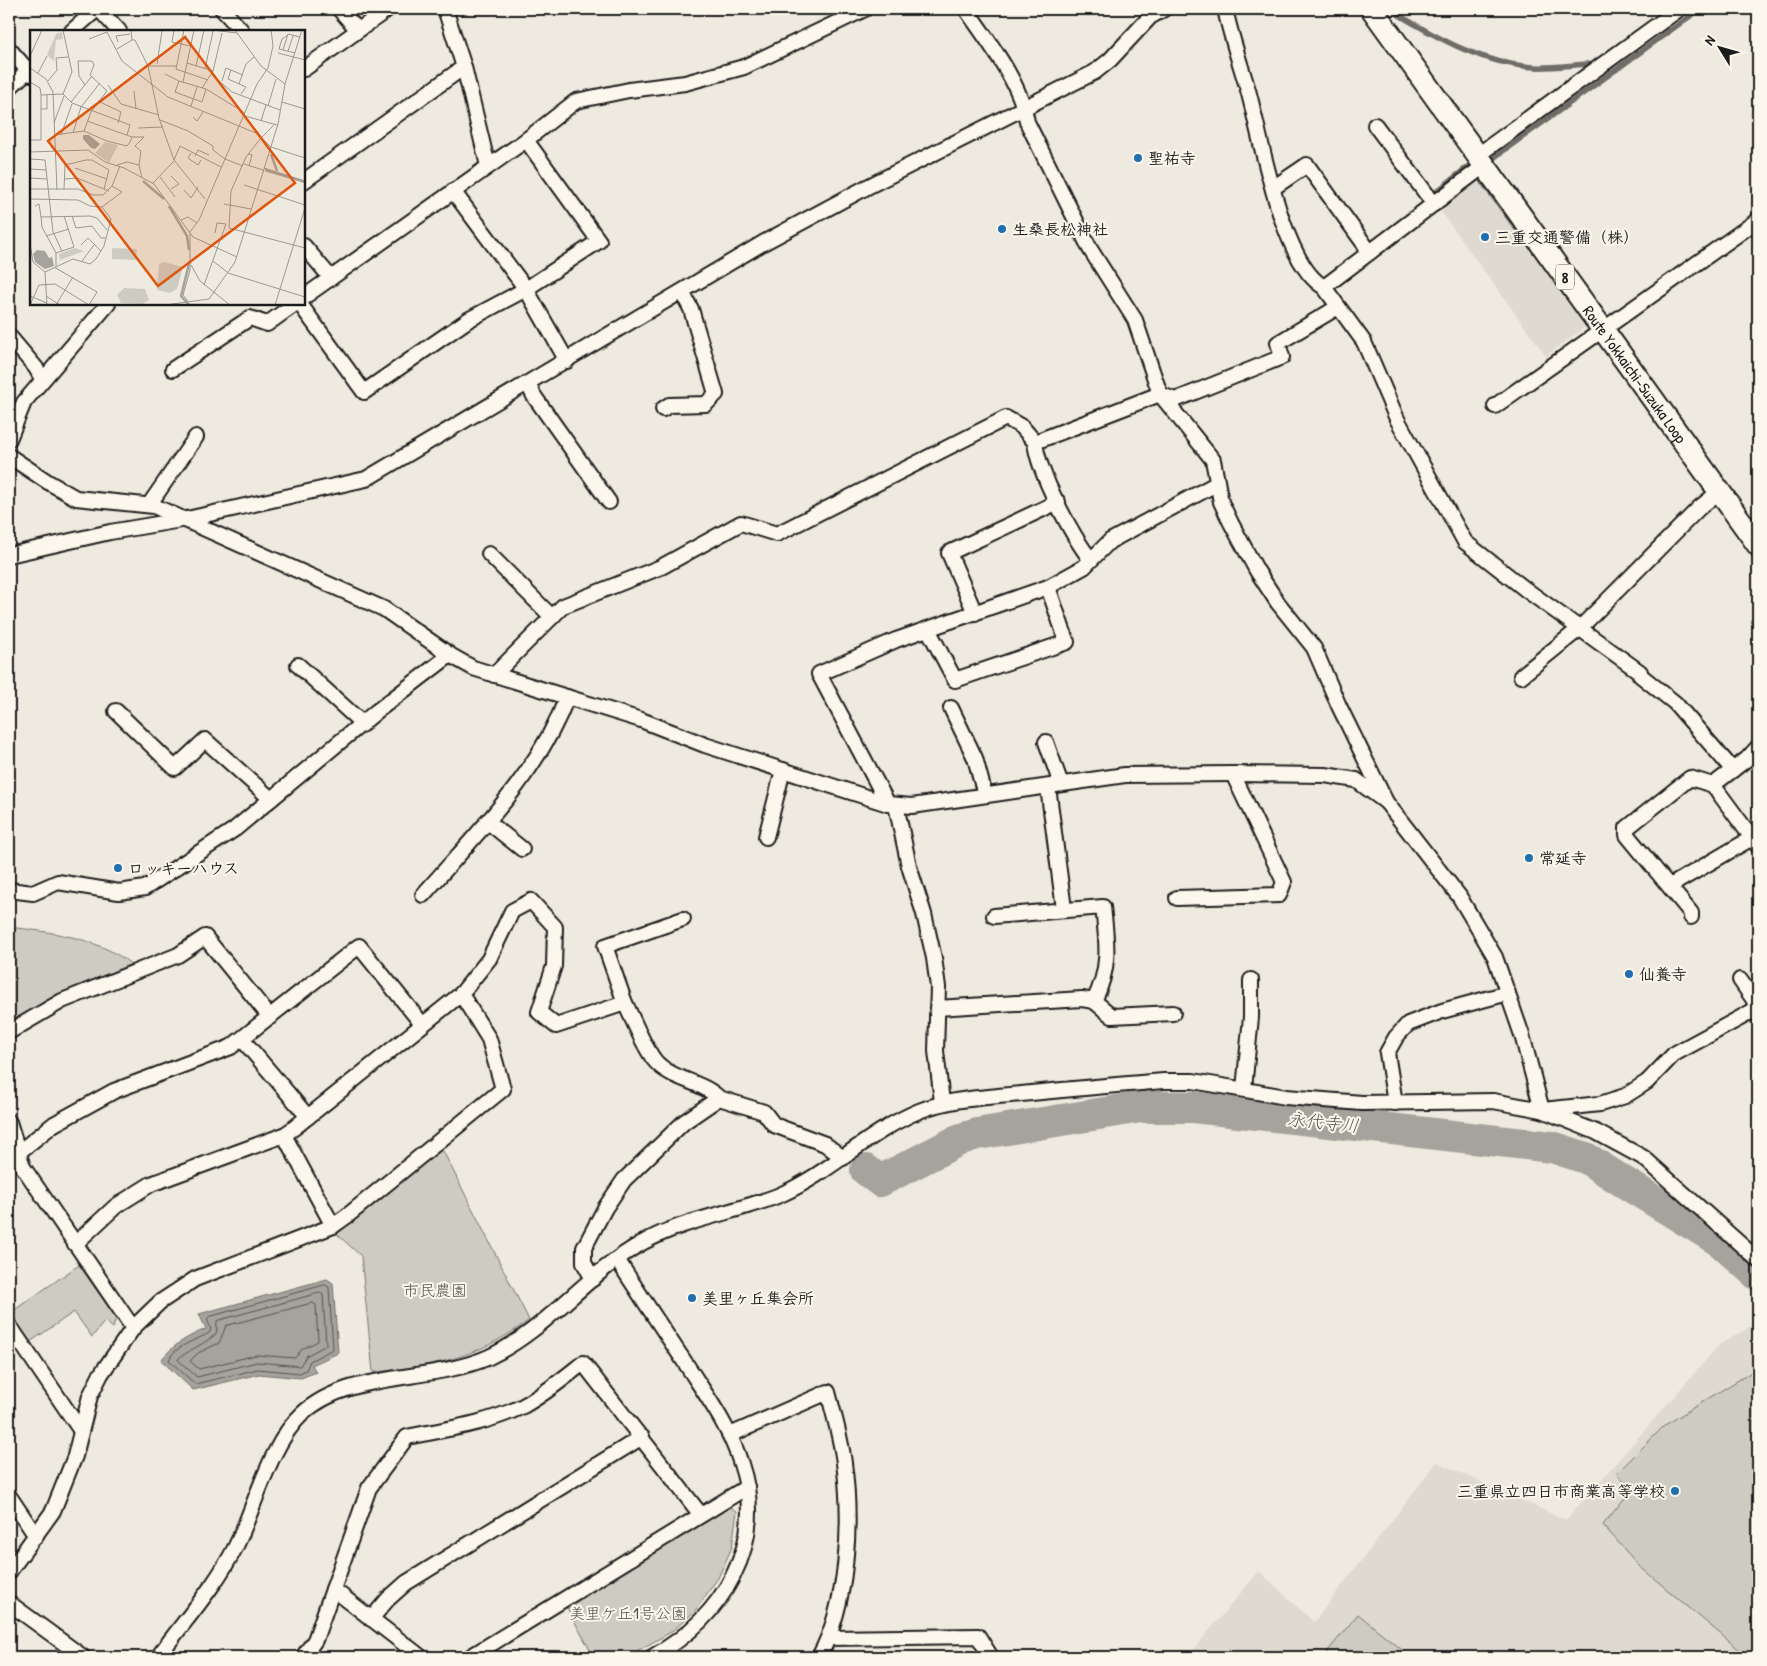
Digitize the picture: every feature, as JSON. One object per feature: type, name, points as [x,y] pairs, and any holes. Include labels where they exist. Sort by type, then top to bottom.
[{"type":"main road","name":"Route Yokkaichi-Suzuka Loop","points":[[1372,9],[1758,545]]},
{"type":"street","points":[[73,30],[98,9],[118,30]]},
{"type":"street","points":[[222,9],[241,30]]},
{"type":"street","points":[[339,9],[358,30]]},
{"type":"street","points":[[305,68],[388,9]]},
{"type":"street","points":[[305,296],[526,140],[576,101],[629,90],[685,83],[744,67],[865,9]]},
{"type":"street","points":[[966,9],[993,48],[1025,108],[1027,122],[1090,249],[1135,320],[1160,394],[1213,460],[1216,484],[1221,502],[1257,571],[1278,603],[1314,648],[1339,706],[1386,802],[1459,896],[1495,957],[1508,993],[1542,1110]]},
{"type":"street","points":[[9,555],[110,532],[187,520],[366,479],[682,292],[691,284],[823,210],[1094,72],[1110,60],[1150,17],[1164,9]]},
{"type":"street","points":[[1225,9],[1283,222],[1300,259],[1316,282],[1324,287],[1364,342],[1397,419],[1465,542],[1579,629],[1640,672],[1640,675],[1675,703],[1733,770]]},
{"type":"street","points":[[1324,287],[1434,204],[1482,160],[1679,9]]},
{"type":"street","points":[[449,10],[488,166]]},
{"type":"street","points":[[9,49],[30,71],[9,88]]},
{"type":"street","points":[[305,180],[464,67]]},
{"type":"street","points":[[1375,125],[1434,204]]},
{"type":"street","points":[[301,305],[364,392],[468,320],[526,288],[599,240],[526,140]]},
{"type":"street","points":[[1273,188],[1307,165],[1370,252]]},
{"type":"street","points":[[453,191],[526,288],[567,361]]},
{"type":"street","points":[[1495,406],[1604,331],[1758,220]]},
{"type":"street","points":[[305,247],[331,278]]},
{"type":"street","points":[[663,409],[669,405],[706,404],[716,394],[691,309],[682,292]]},
{"type":"street","points":[[9,439],[24,402],[107,305]]},
{"type":"street","points":[[172,369],[250,318],[267,324],[294,305]]},
{"type":"street","points":[[1034,442],[1160,394],[1175,400],[1282,357],[1278,343],[1338,307]]},
{"type":"street","points":[[9,336],[36,368],[42,379]]},
{"type":"street","points":[[528,384],[534,396],[609,502]]},
{"type":"street","points":[[494,676],[563,606],[661,567],[741,523],[777,534],[1006,418],[1022,427],[1034,442],[1036,455],[1058,502],[1081,547],[1091,560]]},
{"type":"street","points":[[149,505],[196,437]]},
{"type":"street","points":[[9,456],[76,498],[149,505],[187,520],[268,559],[384,608],[450,655],[473,668],[641,720],[705,745],[892,805],[912,806],[1125,775],[1233,774],[1325,775],[1356,780],[1386,802]]},
{"type":"street","points":[[942,1102],[936,1051],[938,987],[934,958],[924,914],[892,805],[819,674],[887,643],[1048,587],[1084,567],[1110,541],[1216,484]]},
{"type":"street","points":[[1521,676],[1579,629],[1703,505],[1719,492]]},
{"type":"street","points":[[975,613],[948,553],[1058,502]]},
{"type":"street","points":[[489,554],[552,617]]},
{"type":"street","points":[[928,629],[955,680],[1066,642],[1048,587]]},
{"type":"street","points":[[9,890],[33,893],[58,882],[119,892],[145,888],[235,829],[450,655]]},
{"type":"street","points":[[298,665],[363,724]]},
{"type":"street","points":[[424,895],[534,765],[560,716],[567,697]]},
{"type":"street","points":[[951,708],[976,758],[985,796]]},
{"type":"street","points":[[116,710],[175,768],[205,740],[271,799]]},
{"type":"street","points":[[1046,742],[1055,786],[1064,909]]},
{"type":"street","points":[[1713,785],[1758,747]]},
{"type":"street","points":[[766,837],[783,770]]},
{"type":"street","points":[[1177,898],[1279,895],[1284,882],[1233,774]]},
{"type":"street","points":[[1670,886],[1755,842],[1713,785],[1690,778],[1627,828],[1627,835],[1670,886],[1691,913],[1691,917]]},
{"type":"street","points":[[487,821],[522,849]]},
{"type":"street","points":[[75,1244],[116,1206],[151,1184],[284,1134],[308,1117],[460,994],[489,959],[512,911],[531,901],[555,927],[554,966],[539,1012],[556,1026],[625,1003]]},
{"type":"street","points":[[994,916],[1103,907],[1108,954],[1104,982],[1094,1001]]},
{"type":"street","points":[[682,918],[605,946],[625,1003],[656,1061],[664,1068],[700,1084],[719,1098],[764,1112],[774,1125],[825,1144],[843,1158]]},
{"type":"street","points":[[9,1032],[62,1001],[178,955],[205,938],[270,1018]]},
{"type":"street","points":[[13,1157],[54,1124],[114,1091],[222,1051],[242,1039],[359,946],[422,1024]]},
{"type":"street","points":[[1244,1090],[1251,1016],[1251,980]]},
{"type":"street","points":[[1542,1110],[1600,1104],[1625,1096],[1647,1082],[1674,1054],[1753,1011],[1758,1005],[1740,980]]},
{"type":"street","points":[[1395,1103],[1387,1053],[1396,1037],[1408,1024],[1442,1011],[1508,993]]},
{"type":"street","points":[[9,1572],[53,1511],[75,1456],[90,1396],[101,1374],[133,1328],[160,1302],[195,1279],[333,1226],[503,1089],[489,1039],[460,994]]},
{"type":"street","points":[[937,1008],[1082,999],[1094,1001],[1112,1016],[1173,1013]]},
{"type":"street","points":[[242,1039],[308,1117]]},
{"type":"street","points":[[158,1657],[223,1568],[236,1546],[277,1449],[303,1413],[328,1397],[363,1384],[444,1371],[485,1358],[516,1341],[617,1259],[641,1243],[678,1227],[784,1193],[843,1158],[904,1118],[942,1102],[1164,1081],[1193,1081],[1286,1098],[1362,1103],[1493,1101],[1542,1110],[1596,1132],[1644,1158],[1758,1260]]},
{"type":"street","points":[[593,1278],[584,1263],[584,1248],[605,1208],[624,1180],[684,1122],[719,1098]]},
{"type":"street","points":[[9,1122],[13,1157],[23,1167],[133,1328]]},
{"type":"street","points":[[284,1134],[333,1226]]},
{"type":"street","points":[[617,1259],[717,1412],[730,1435],[741,1463],[747,1487],[746,1540],[741,1558],[727,1589],[704,1619],[684,1638],[652,1657]]},
{"type":"street","points":[[9,1325],[81,1431]]},
{"type":"street","points":[[303,1657],[315,1640],[369,1488],[407,1437],[485,1421],[522,1406],[550,1389],[583,1363],[615,1407],[642,1437],[701,1514]]},
{"type":"street","points":[[730,1435],[828,1392],[841,1445],[848,1495],[845,1556],[840,1590],[829,1638],[819,1657]]},
{"type":"street","points":[[371,1619],[388,1599],[406,1583],[642,1437]]},
{"type":"street","points":[[470,1657],[747,1487]]},
{"type":"street","points":[[9,1496],[36,1536]]},
{"type":"street","points":[[333,1590],[421,1657]]},
{"type":"street","points":[[9,1603],[84,1657]]},
{"type":"street","points":[[829,1638],[978,1636],[991,1657]]},
{"type":"shaded area","points":[[1480,179],[1587,326],[1546,356],[1439,209]]},
{"type":"shaded area","name":"三重県立四日市商業高等学校","points":[[1758,1322],[1758,1657],[1187,1657],[1259,1571],[1314,1622],[1437,1462],[1566,1520],[1719,1345]]},
{"type":"green space","points":[[9,927],[73,937],[103,948],[131,964],[61,993],[9,1023]]},
{"type":"green space","name":"市民農園","points":[[442,1149],[529,1320],[511,1333],[492,1343],[455,1358],[416,1367],[373,1372],[361,1256],[337,1234]]},
{"type":"green space","points":[[79,1265],[116,1318],[113,1328],[105,1321],[92,1337],[74,1312],[30,1342],[10,1313]]},
{"type":"green space","points":[[1758,1368],[1758,1657],[1748,1657],[1639,1566],[1603,1525],[1632,1489],[1616,1474],[1665,1425]]},
{"type":"green space","name":"美里ケ丘1号公園","points":[[728,1506],[737,1511],[732,1547],[718,1578],[694,1612],[671,1632],[626,1657],[594,1657],[566,1606]]},
{"type":"green space","points":[[1358,1614],[1411,1657],[1323,1657]]},
{"type":"water","points":[[327,1279],[333,1283],[338,1353],[312,1365],[316,1372],[301,1378],[259,1374],[193,1390],[161,1360],[181,1342],[206,1329],[199,1314]]},
{"type":"waterway","points":[[1492,159],[1700,9]]},
{"type":"waterway","points":[[1399,15],[1447,42],[1480,56],[1498,61],[1534,67],[1588,64]]},
{"type":"waterway","points":[[1436,192],[1469,166]]},
{"type":"waterway","points":[[1481,180],[1527,243]]},
{"type":"waterway","points":[[1750,550],[1758,561]]},
{"type":"waterway","name":"永代寺川","points":[[866,1170],[880,1181],[961,1139],[977,1134],[1141,1107],[1193,1107],[1552,1147],[1586,1158],[1721,1242],[1758,1275]]},
{"type":"place","name":"聖祐寺","points":[[1138,158]]},
{"type":"place","name":"生桑長松神社","points":[[1002,229]]},
{"type":"place","name":"三重交通警備（株）","points":[[1485,237]]},
{"type":"place","name":"常延寺","points":[[1529,858]]},
{"type":"place","name":"ロッキーハウス","points":[[118,868]]},
{"type":"place","name":"仙養寺","points":[[1629,974]]},
{"type":"place","name":"美里ヶ丘集会所","points":[[692,1298]]},
{"type":"place","name":"三重県立四日市商業高等学校","points":[[1675,1491]]}]
